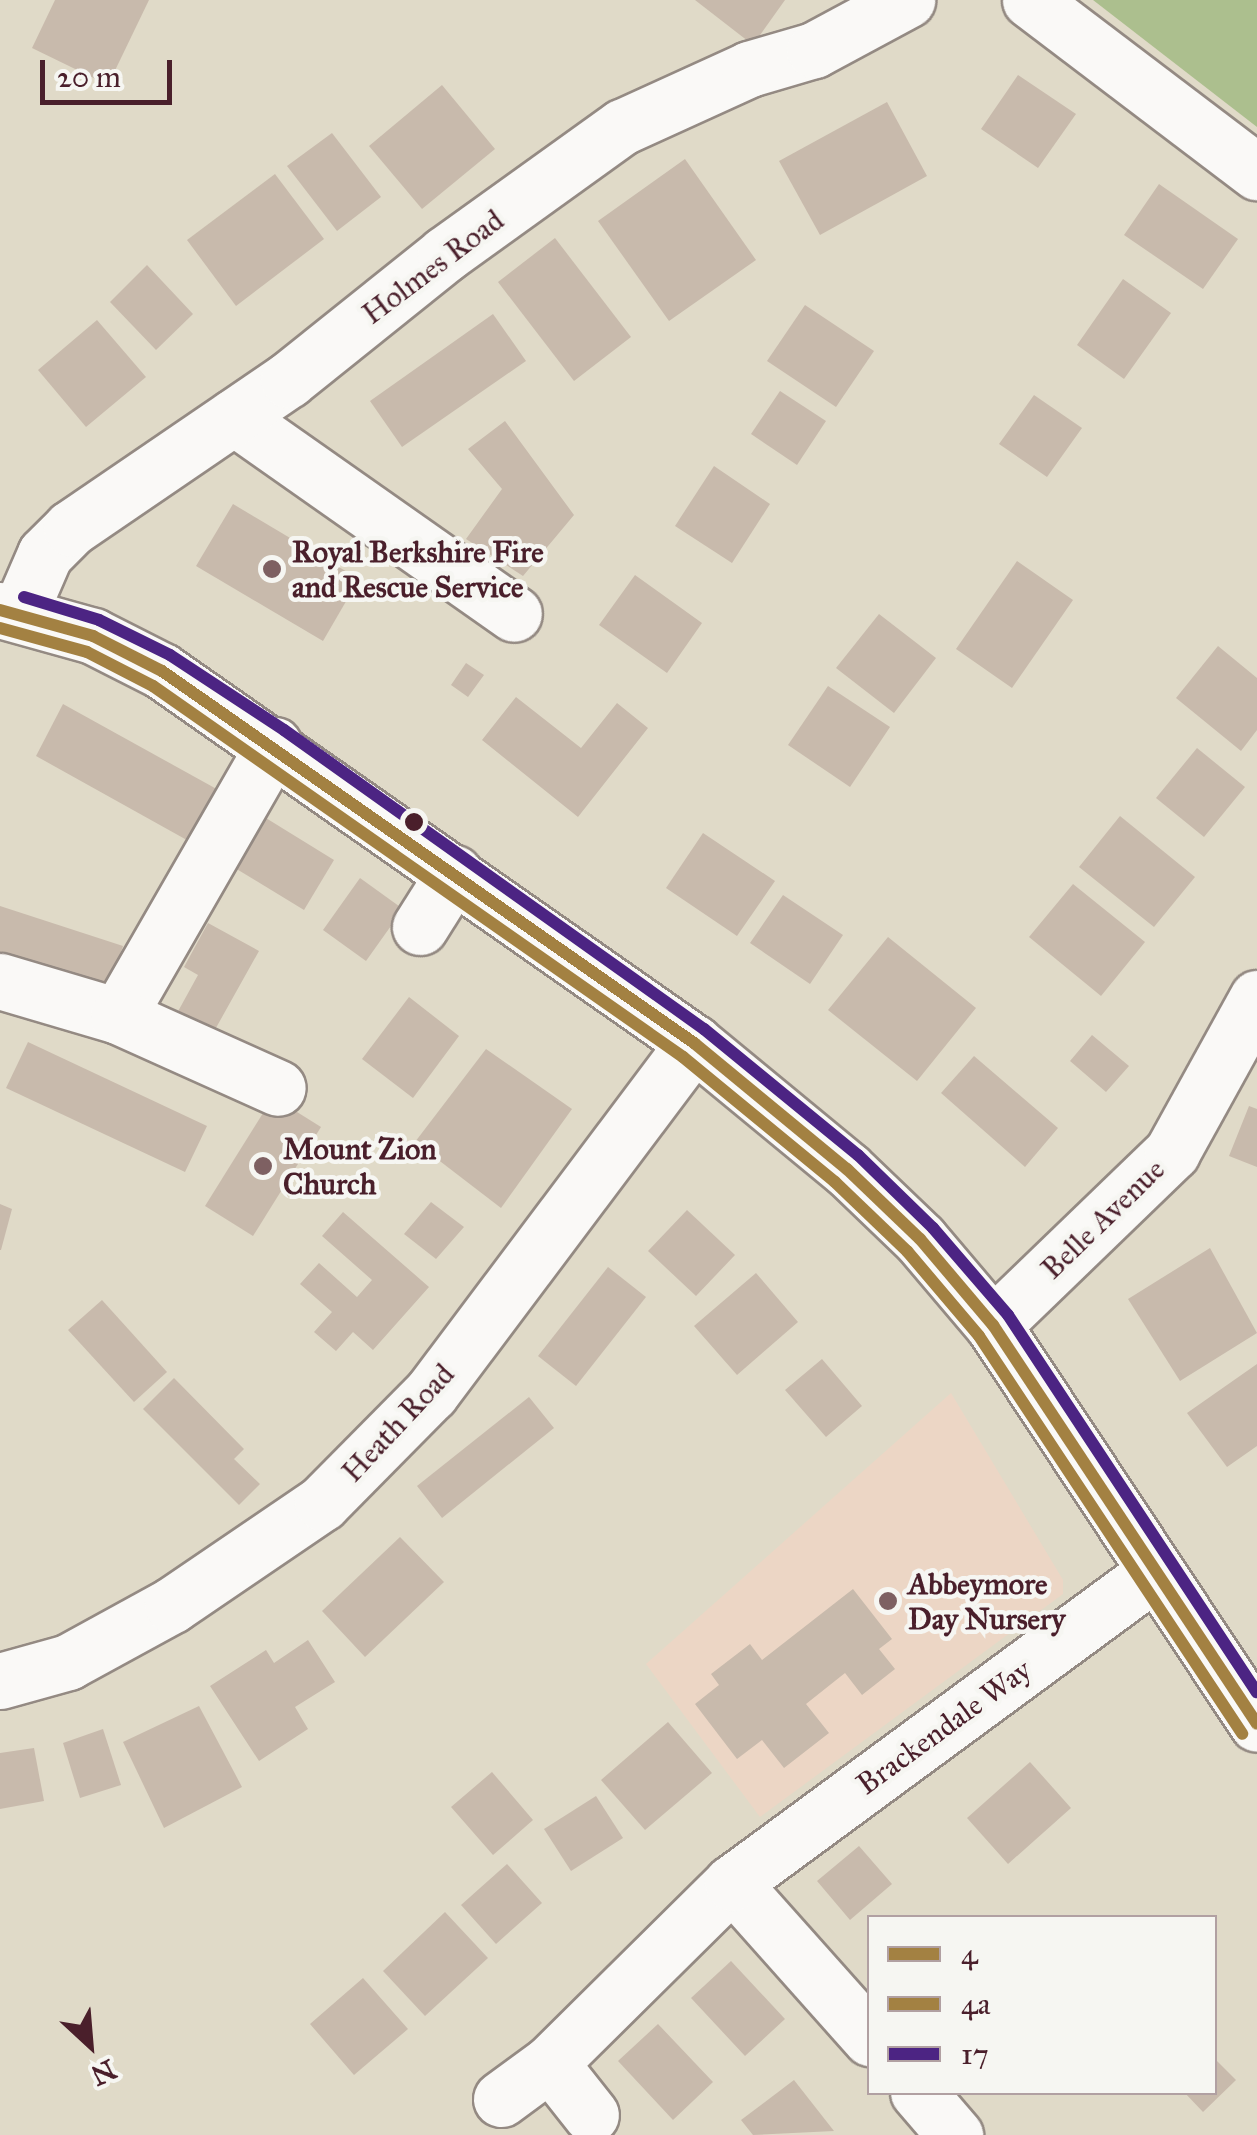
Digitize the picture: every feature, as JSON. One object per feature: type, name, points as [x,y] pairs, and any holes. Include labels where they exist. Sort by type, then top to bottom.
[{"type":"street","name":"Holmes Road","points":[[9,612],[45,554],[71,528],[234,417],[622,127],[748,69],[814,50],[907,0]]},
{"type":"street","points":[[1030,0],[1257,172]]},
{"type":"street","points":[[234,417],[514,614]]},
{"type":"street","points":[[9,612],[93,636],[162,671],[274,745],[694,1043],[847,1168],[920,1238],[993,1325],[1257,1724]]},
{"type":"street","points":[[118,1016],[274,745]]},
{"type":"street","points":[[420,926],[454,873]]},
{"type":"street","points":[[0,981],[118,1016],[278,1088]]},
{"type":"street","name":"Belle Avenue","points":[[993,1325],[1172,1152],[1257,998]]},
{"type":"street","name":"Heath Road","points":[[0,1682],[68,1662],[172,1605],[322,1503],[431,1394],[694,1043]]},
{"type":"street","name":"Brackendale Way","points":[[502,2098],[550,2064],[732,1883],[1155,1572]]},
{"type":"street","points":[[732,1883],[867,2035]]},
{"type":"street","points":[[550,2064],[592,2115]]},
{"type":"street","points":[[921,2095],[955,2135]]},
{"type":"shaded area","name":"Abbeymore Day Nursery","points":[[951,1393],[1063,1580],[1063,1594],[760,1817],[646,1664]]},
{"type":"green space","points":[[1093,0],[1257,0],[1257,127]]},
{"type":"building","points":[[55,0],[149,0],[108,85],[32,48]]},
{"type":"building","points":[[695,0],[785,0],[753,45]]},
{"type":"building","points":[[1018,75],[1076,114],[1038,168],[981,129]]},
{"type":"building","points":[[442,85],[495,149],[422,209],[369,146]]},
{"type":"building","points":[[887,102],[927,176],[820,235],[779,161]]},
{"type":"building","points":[[332,133],[381,197],[337,231],[287,166]]},
{"type":"building","points":[[685,159],[756,260],[669,321],[598,221]]},
{"type":"building","points":[[275,174],[324,239],[236,306],[187,240]]},
{"type":"building","points":[[1159,184],[1238,239],[1203,289],[1124,235]]},
{"type":"building","points":[[555,238],[631,337],[574,381],[498,282]]},
{"type":"building","points":[[147,265],[193,314],[156,350],[110,302]]},
{"type":"building","points":[[1123,279],[1171,313],[1124,379],[1077,345]]},
{"type":"building","points":[[805,305],[874,351],[836,407],[767,361]]},
{"type":"building","points":[[493,314],[526,361],[402,447],[370,401]]},
{"type":"building","points":[[97,320],[146,377],[86,427],[38,370]]},
{"type":"building","points":[[780,391],[826,421],[797,465],[751,434]]},
{"type":"building","points":[[1034,395],[1082,428],[1047,477],[999,444]]},
{"type":"building","points":[[505,421],[574,515],[523,576],[466,539],[502,489],[468,449]]},
{"type":"building","points":[[714,466],[770,504],[732,563],[675,526]]},
{"type":"building","name":"Royal Berkshire Fire and Rescue Service","points":[[233,504],[359,579],[323,641],[196,566]]},
{"type":"building","points":[[1017,561],[1073,600],[1012,688],[956,649]]},
{"type":"building","points":[[635,575],[702,623],[667,673],[599,625]]},
{"type":"building","points":[[879,614],[936,658],[894,713],[836,668]]},
{"type":"building","points":[[1218,646],[1257,678],[1257,730],[1241,751],[1176,698]]},
{"type":"building","points":[[466,663],[484,675],[468,697],[451,685]]},
{"type":"building","points":[[828,686],[890,727],[850,787],[788,745]]},
{"type":"building","points":[[516,697],[581,748],[617,703],[648,728],[578,817],[482,740]]},
{"type":"building","points":[[63,704],[222,792],[194,844],[36,756]]},
{"type":"building","points":[[1197,748],[1245,787],[1204,837],[1156,798]]},
{"type":"building","points":[[261,815],[334,860],[304,910],[230,865]]},
{"type":"building","points":[[1120,816],[1195,877],[1154,927],[1079,867]]},
{"type":"building","points":[[703,833],[775,881],[737,936],[666,888]]},
{"type":"building","points":[[360,878],[403,909],[366,961],[323,930]]},
{"type":"building","points":[[1073,884],[1145,942],[1101,996],[1029,937]]},
{"type":"building","points":[[783,895],[843,935],[810,984],[750,943]]},
{"type":"building","points":[[0,906],[123,946],[106,998],[0,964]]},
{"type":"building","points":[[208,923],[259,951],[212,1035],[176,1015],[198,975],[184,967]]},
{"type":"building","points":[[888,937],[976,1008],[917,1081],[828,1010]]},
{"type":"building","points":[[409,997],[459,1036],[413,1098],[362,1059]]},
{"type":"building","points":[[1092,1035],[1129,1066],[1106,1092],[1070,1061]]},
{"type":"building","points":[[28,1042],[207,1126],[185,1172],[6,1088]]},
{"type":"building","points":[[486,1049],[572,1109],[501,1208],[415,1142]]},
{"type":"building","points":[[974,1056],[1058,1128],[1025,1167],[941,1093]]},
{"type":"building","name":"Mount Zion Church","points":[[273,1097],[321,1127],[253,1236],[205,1206]]},
{"type":"building","points":[[1249,1106],[1257,1109],[1257,1167],[1229,1156]]},
{"type":"building","points":[[431,1202],[464,1227],[436,1259],[404,1234]]},
{"type":"building","points":[[0,1204],[12,1209],[1,1250],[0,1250]]},
{"type":"building","points":[[687,1210],[735,1255],[696,1296],[648,1251]]},
{"type":"building","points":[[343,1212],[429,1287],[373,1350],[353,1332],[336,1351],[314,1332],[332,1312],[300,1284],[319,1263],[357,1297],[372,1280],[322,1236]]},
{"type":"building","points":[[1210,1248],[1257,1333],[1180,1381],[1128,1299]]},
{"type":"building","points":[[608,1267],[646,1297],[576,1386],[538,1356]]},
{"type":"building","points":[[756,1273],[798,1322],[737,1375],[694,1326]]},
{"type":"building","points":[[102,1300],[167,1372],[134,1402],[68,1330]]},
{"type":"building","points":[[822,1359],[862,1406],[826,1437],[785,1390]]},
{"type":"building","points":[[1257,1364],[1257,1446],[1227,1467],[1187,1413]]},
{"type":"building","points":[[174,1378],[244,1449],[234,1459],[260,1484],[239,1505],[143,1409]]},
{"type":"building","points":[[529,1397],[554,1428],[442,1518],[417,1486]]},
{"type":"building","points":[[400,1537],[444,1582],[365,1657],[322,1611]]},
{"type":"building","points":[[853,1589],[892,1639],[879,1649],[895,1669],[862,1695],[845,1673],[806,1704],[829,1733],[784,1768],[762,1740],[737,1759],[695,1704],[719,1685],[711,1674],[750,1644],[762,1660]]},
{"type":"building","points":[[308,1640],[335,1682],[295,1707],[308,1729],[259,1761],[210,1686],[266,1650],[274,1663]]},
{"type":"building","points":[[199,1706],[242,1787],[164,1828],[123,1742]]},
{"type":"building","points":[[668,1722],[712,1773],[645,1830],[601,1780]]},
{"type":"building","points":[[103,1729],[121,1785],[80,1798],[63,1743]]},
{"type":"building","points":[[34,1748],[44,1801],[0,1809],[0,1753]]},
{"type":"building","points":[[1030,1762],[1071,1808],[1008,1864],[967,1818]]},
{"type":"building","points":[[492,1772],[533,1820],[493,1855],[451,1807]]},
{"type":"building","points":[[596,1796],[623,1838],[571,1871],[544,1829]]},
{"type":"building","points":[[859,1846],[892,1884],[850,1920],[817,1881]]},
{"type":"building","points":[[507,1864],[542,1903],[496,1944],[461,1905]]},
{"type":"building","points":[[445,1912],[488,1958],[425,2016],[383,1971]]},
{"type":"building","points":[[731,1961],[785,2019],[745,2056],[691,1998]]},
{"type":"building","points":[[363,1978],[408,2029],[354,2075],[310,2024]]},
{"type":"building","points":[[658,2024],[713,2082],[673,2120],[618,2061]]},
{"type":"building","points":[[1217,2061],[1236,2080],[1203,2112],[1187,2095],[1217,2095]]},
{"type":"building","points":[[794,2080],[834,2131],[753,2135],[741,2120]]},
{"type":"transit line","name":"17","points":[[24,597],[99,620],[170,655],[284,730],[704,1029],[858,1155],[933,1228],[1008,1315],[1257,1692]]},
{"type":"transit line","name":"4","points":[[0,610],[93,636],[162,671],[694,1043],[847,1169],[920,1239],[993,1325],[1257,1724]]},
{"type":"transit line","name":"4a","points":[[0,628],[87,652],[153,686],[683,1057],[835,1182],[907,1251],[979,1336],[1242,1734]]},
{"type":"place","name":"Royal Berkshire Fire and Rescue Service","points":[[272,569]]},
{"type":"place","name":"Mount Zion Church","points":[[263,1166]]},
{"type":"place","name":"Abbeymore Day Nursery","points":[[888,1601]]}]
